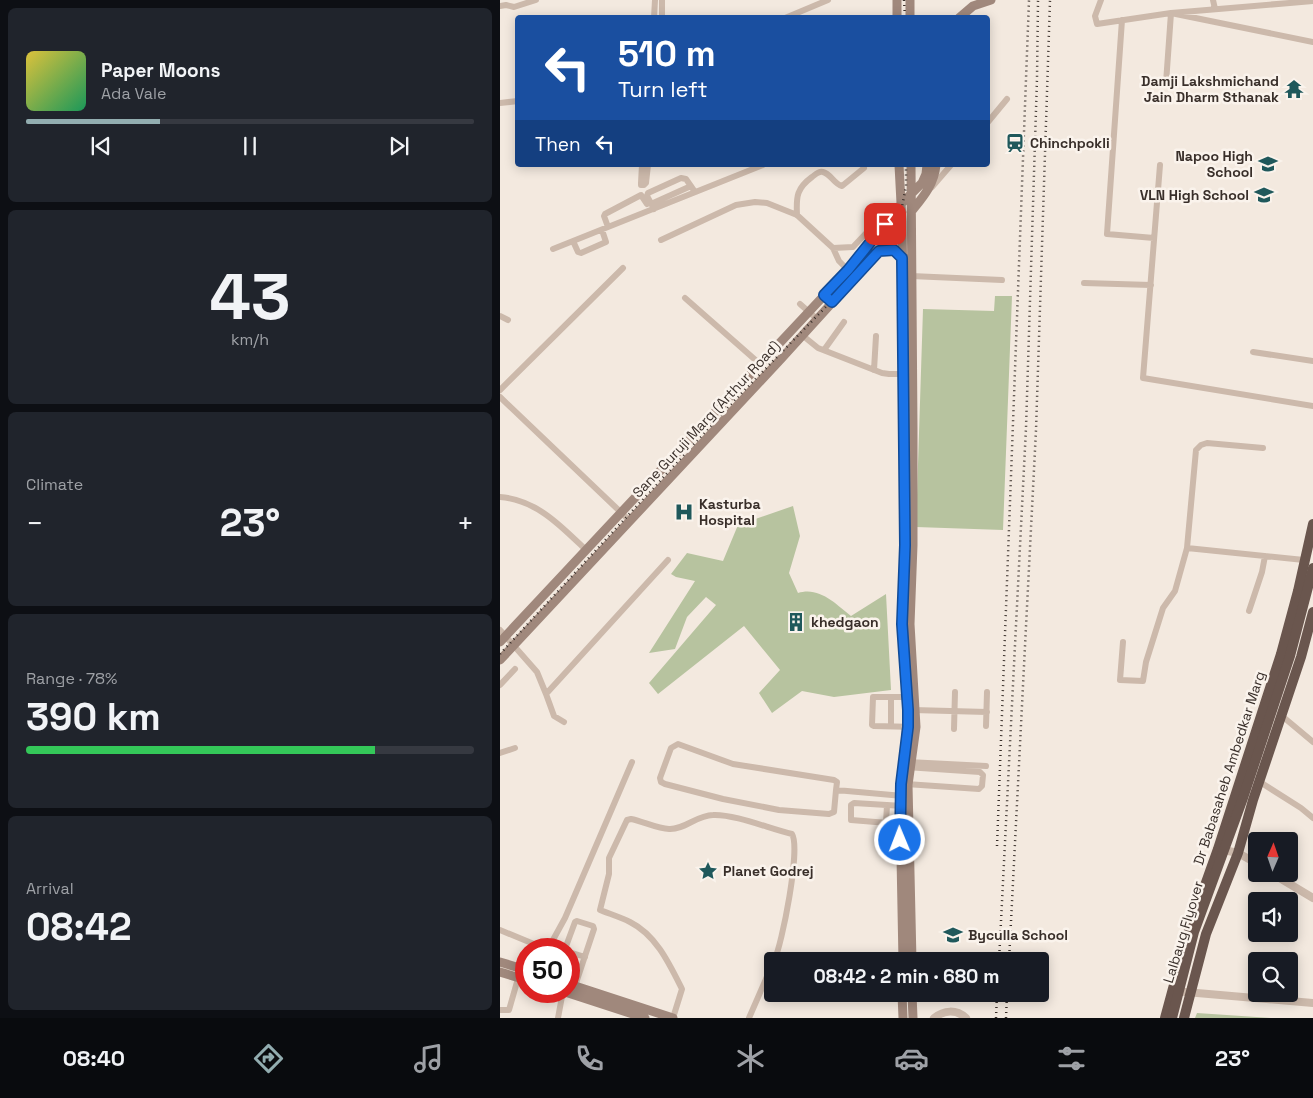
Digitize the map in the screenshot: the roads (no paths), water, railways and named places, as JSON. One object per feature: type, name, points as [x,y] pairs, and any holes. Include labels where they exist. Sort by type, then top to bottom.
[{"type":"highway","name":"Dr Babasaheb Ambedkar Marg","points":[[1165,1018],[1188,932],[1218,848],[1281,654],[1308,560],[1313,524]]},
{"type":"highway","name":"Lalbaug Flyover","points":[[1172,1018],[1194,932],[1243,798],[1290,656],[1313,568]]},
{"type":"highway","name":"Lalbaug Flyover","points":[[1177,1018],[1200,933],[1295,655],[1313,587]]},
{"type":"highway","points":[[1184,1018],[1206,934],[1238,852],[1313,612]]},
{"type":"main road","points":[[897,0],[897,15]]},
{"type":"main road","points":[[910,0],[910,15]]},
{"type":"main road","points":[[962,15],[973,6],[991,0]]},
{"type":"main road","points":[[899,167],[900,206],[906,258],[909,430],[909,545],[906,624],[912,727],[906,764],[903,828],[907,929],[911,952]]},
{"type":"main road","points":[[908,374],[911,276],[906,258],[912,195],[911,167]]},
{"type":"main road","name":"Sane Guruji Marg (Arthur Road)","points":[[502,636],[621,513],[848,270],[900,206],[922,183],[927,167]]},
{"type":"main road","points":[[928,192],[936,167]]},
{"type":"main road","name":"Sane Guruji Marg (Arthur Road)","points":[[500,660],[817,319],[879,251],[928,192]]},
{"type":"main road","points":[[879,251],[894,250],[906,258]]},
{"type":"main road","points":[[824,295],[832,302]]},
{"type":"main road","points":[[753,371],[762,379]]},
{"type":"main road","points":[[698,430],[708,438]]},
{"type":"main road","points":[[661,470],[670,478]]},
{"type":"main road","points":[[633,500],[642,508]]},
{"type":"main road","points":[[904,952],[907,929]]},
{"type":"main road","points":[[500,962],[515,970]]},
{"type":"main road","points":[[500,972],[515,973]]},
{"type":"main road","points":[[580,988],[673,1018]]},
{"type":"main road","points":[[580,997],[645,1018]]},
{"type":"main road","points":[[904,1018],[906,1002]]},
{"type":"main road","points":[[909,1002],[913,1018]]},
{"type":"street","points":[[503,6],[512,0]]},
{"type":"street","points":[[503,6],[514,7],[536,0]]},
{"type":"street","points":[[654,15],[655,0]]},
{"type":"street","points":[[662,0],[662,15]]},
{"type":"street","points":[[791,15],[828,0]]},
{"type":"street","points":[[1101,0],[1095,16],[1097,24],[1171,13],[1313,1]]},
{"type":"street","points":[[1213,0],[1215,9]]},
{"type":"street","points":[[1171,13],[1313,42]]},
{"type":"street","points":[[1166,83],[1171,13]]},
{"type":"street","points":[[1122,20],[1107,234],[1154,238]]},
{"type":"street","points":[[990,120],[1007,100]]},
{"type":"street","points":[[500,103],[515,101]]},
{"type":"street","points":[[1160,164],[1143,378],[1313,406]]},
{"type":"street","points":[[642,167],[641,185],[646,183],[648,167]]},
{"type":"street","points":[[651,208],[758,167]]},
{"type":"street","points":[[928,192],[949,167]]},
{"type":"street","points":[[797,215],[796,204],[801,187],[818,172],[824,172],[838,185],[842,186],[864,168]]},
{"type":"street","points":[[651,208],[647,196],[648,193],[683,178],[686,179],[695,192]]},
{"type":"street","points":[[553,249],[605,229],[651,208],[691,186]]},
{"type":"street","points":[[573,241],[578,253],[606,242],[604,214],[639,196],[642,196],[651,208]]},
{"type":"street","points":[[661,240],[736,205],[755,202],[766,203],[797,215],[833,248],[839,261],[848,270]]},
{"type":"street","points":[[833,248],[853,247],[886,212],[900,206]]},
{"type":"street","points":[[500,390],[623,268]]},
{"type":"street","points":[[911,276],[1002,280]]},
{"type":"street","points":[[1084,283],[1151,285]]},
{"type":"street","points":[[686,298],[760,364]]},
{"type":"street","points":[[800,304],[817,319]]},
{"type":"street","points":[[500,316],[508,320]]},
{"type":"street","points":[[824,350],[844,322]]},
{"type":"street","points":[[802,335],[818,348],[874,370],[889,374],[908,374]]},
{"type":"street","points":[[874,370],[876,336]]},
{"type":"street","points":[[1253,352],[1313,361]]},
{"type":"street","points":[[500,397],[630,521]]},
{"type":"street","points":[[1123,642],[1120,680],[1143,681],[1146,662],[1163,608],[1175,591],[1187,548],[1196,450],[1201,445],[1207,443],[1263,448]]},
{"type":"street","points":[[500,497],[512,498],[523,502],[551,517],[586,550]]},
{"type":"street","points":[[1187,548],[1308,560]]},
{"type":"street","points":[[1249,611],[1262,572],[1265,556]]},
{"type":"street","points":[[546,694],[668,560]]},
{"type":"street","points":[[502,636],[514,645],[537,672],[554,716],[564,722]]},
{"type":"street","points":[[500,685],[515,669]]},
{"type":"street","points":[[954,729],[955,692]]},
{"type":"street","points":[[986,726],[987,692]]},
{"type":"street","points":[[911,697],[873,696],[872,723],[874,726],[912,727]]},
{"type":"street","points":[[891,696],[891,726]]},
{"type":"street","points":[[912,710],[986,712]]},
{"type":"street","points":[[1282,716],[1313,742]]},
{"type":"street","points":[[678,744],[733,764],[834,780],[837,782],[836,790],[834,812],[830,814],[779,810],[723,799],[665,784],[661,782],[660,778],[671,748],[678,744]]},
{"type":"street","points":[[500,753],[515,748]]},
{"type":"street","points":[[553,938],[565,918],[632,762]]},
{"type":"street","points":[[906,764],[986,766]]},
{"type":"street","points":[[905,784],[979,789],[982,786],[983,775],[980,772],[906,764]]},
{"type":"street","points":[[1260,782],[1301,808],[1313,818]]},
{"type":"street","points":[[836,790],[904,801]]},
{"type":"street","points":[[903,828],[886,823],[851,820],[850,805],[852,803],[887,805],[904,801]]},
{"type":"street","points":[[886,823],[887,805]]},
{"type":"street","points":[[673,1018],[682,989],[663,951],[644,931],[630,922],[600,910],[609,874],[609,858],[627,820],[631,819],[668,830],[678,828],[696,818],[712,815],[728,816],[792,834],[795,838],[795,855],[785,915],[776,952]]},
{"type":"street","points":[[1218,848],[1238,852],[1248,858]]},
{"type":"street","points":[[1287,882],[1313,898]]},
{"type":"street","points":[[569,938],[575,922],[593,926],[594,929],[580,968]]},
{"type":"street","points":[[500,930],[520,938]]},
{"type":"street","points":[[580,955],[585,957]]},
{"type":"street","points":[[749,1018],[764,983]]},
{"type":"street","points":[[1172,990],[1313,1003]]},
{"type":"street","points":[[500,1010],[509,1010],[515,995]]},
{"type":"street","points":[[558,1018],[560,1003]]},
{"type":"street","points":[[934,1018],[948,1011],[960,1013],[966,1018]]},
{"type":"railway","points":[[904,0],[905,15]]},
{"type":"railway","points":[[997,846],[1029,0]]},
{"type":"railway","points":[[999,952],[1026,428],[1038,0]]},
{"type":"railway","points":[[1009,952],[1036,430],[1050,0]]},
{"type":"railway","points":[[500,654],[730,405],[859,273],[892,232],[902,207],[906,186],[906,167]]},
{"type":"railway","points":[[996,1018],[997,1002]]},
{"type":"railway","points":[[1006,1018],[1007,1002]]},
{"type":"place","name":"Damji Lakshmichand Jain Dharm Sthanak","points":[[1294,89]]},
{"type":"place","name":"Chinchpokli","points":[[1015,143]]},
{"type":"place","name":"Napoo High School","points":[[1268,164]]},
{"type":"place","name":"VLN High School","points":[[1264,195]]},
{"type":"place","name":"Kasturba Hospital","points":[[684,512]]},
{"type":"place","name":"khedgaon","points":[[796,622]]},
{"type":"place","name":"Planet Godrej","points":[[708,871]]},
{"type":"place","name":"Byculla School","points":[[953,935]]}]
